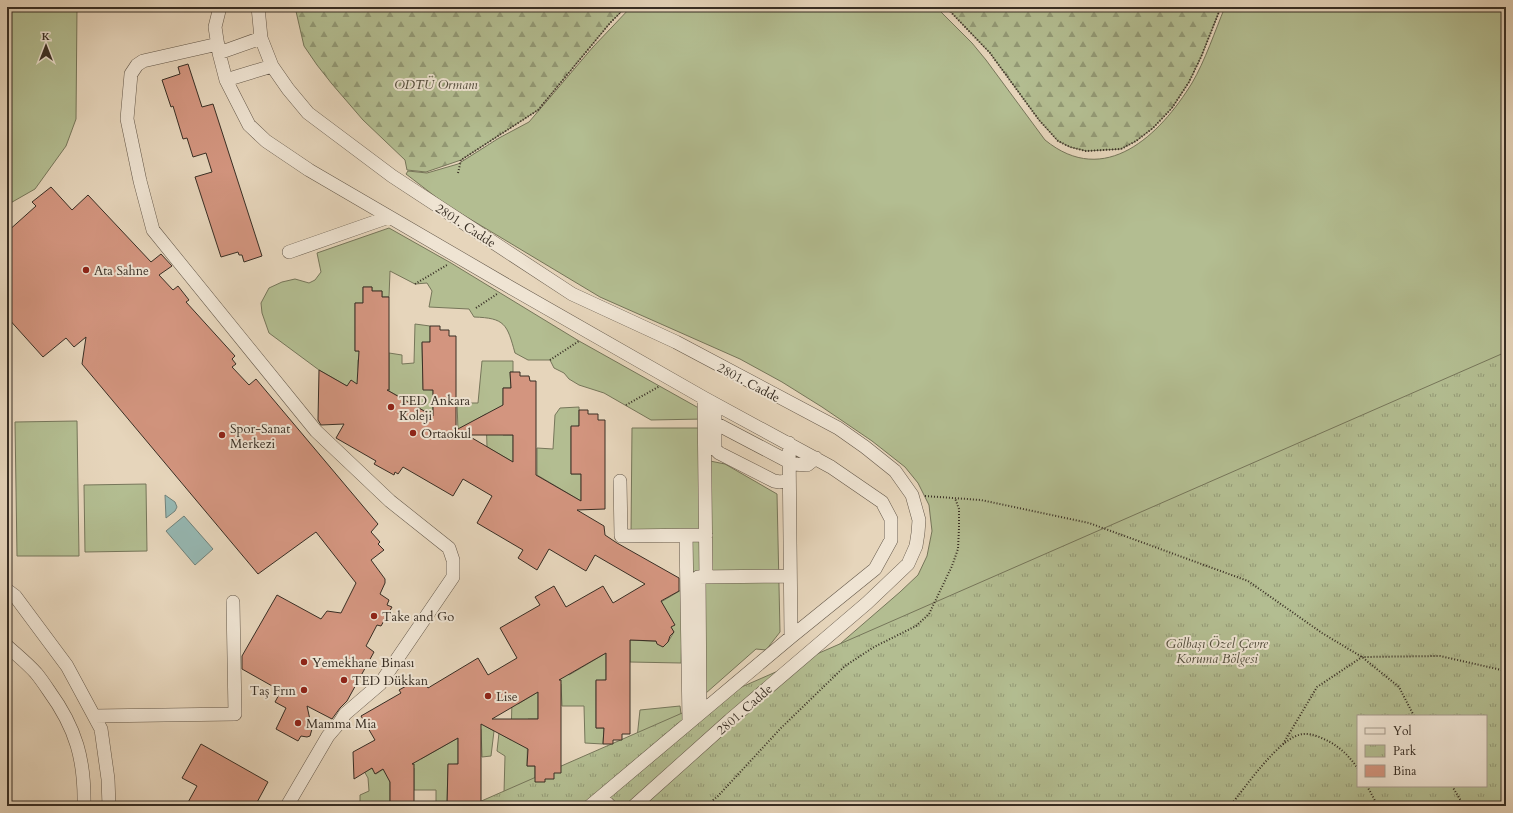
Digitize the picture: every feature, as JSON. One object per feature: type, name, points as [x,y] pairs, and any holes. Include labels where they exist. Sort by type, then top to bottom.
[{"type":"street","points":[[220,7],[215,27],[218,48],[226,80],[249,125],[266,141],[309,170],[508,286],[710,401],[831,467],[882,502],[891,519],[891,540],[875,569],[791,636],[689,722],[605,802],[590,806]]},
{"type":"street","name":"2801. Cadde","points":[[258,7],[261,38],[272,66],[288,89],[308,113],[419,195],[572,294],[676,342],[838,428],[895,470],[912,495],[919,520],[916,546],[908,564],[867,603],[730,720],[634,806]]},
{"type":"street","points":[[261,38],[218,48],[143,61],[137,65],[131,74],[127,119],[140,181],[153,230],[316,431],[390,501],[449,548],[453,560],[453,577],[402,653],[380,684],[345,714],[328,736],[287,806]]},
{"type":"street","points":[[226,80],[272,66]]},
{"type":"street","points":[[289,252],[389,217]]},
{"type":"street","points":[[710,401],[715,423],[715,449],[719,453],[774,481],[780,482],[789,480]]},
{"type":"street","points":[[689,722],[697,577],[706,535],[710,401]]},
{"type":"street","points":[[715,423],[797,465],[807,465],[816,458]]},
{"type":"street","points":[[789,444],[791,636]]},
{"type":"street","points":[[620,481],[620,536],[706,535]]},
{"type":"street","points":[[686,536],[697,577],[700,713]]},
{"type":"street","points":[[697,577],[790,576]]},
{"type":"street","points":[[9,595],[15,596],[67,666],[101,729],[110,806]]},
{"type":"street","points":[[94,716],[236,714],[233,602]]},
{"type":"street","points":[[7,646],[36,674],[62,709],[75,737],[82,762],[85,786],[84,806]]},
{"type":"path","points":[[458,173],[461,160],[538,110],[610,23],[626,7]]},
{"type":"path","points":[[946,7],[990,53],[1039,120],[1058,141],[1070,147],[1086,151],[1121,149],[1136,141],[1153,128],[1172,108],[1189,82],[1201,57],[1221,7]]},
{"type":"path","points":[[415,284],[460,258]]},
{"type":"path","points":[[476,308],[508,286]]},
{"type":"path","points":[[550,360],[591,333]]},
{"type":"path","points":[[626,405],[672,379]]},
{"type":"path","points":[[912,495],[981,500],[1089,523],[1248,581],[1322,633],[1362,657],[1399,688],[1413,715]]},
{"type":"path","points":[[706,806],[718,796],[781,728],[845,666],[874,647],[916,626],[928,614],[952,566],[958,548],[960,528],[959,509],[955,498]]},
{"type":"path","points":[[1230,806],[1259,770],[1283,744],[1317,686],[1362,657],[1440,656],[1506,671]]},
{"type":"path","points":[[1283,744],[1295,736],[1304,734],[1313,735],[1338,747],[1348,755],[1357,768]]},
{"type":"path","points":[[1368,787],[1378,806]]},
{"type":"path","points":[[1453,787],[1464,806]]},
{"type":"green space","points":[[7,7],[77,7],[76,119],[66,146],[35,189],[7,205]]},
{"type":"green space","name":"ODTÜ Ormanı","points":[[295,7],[626,7],[610,23],[538,110],[461,160],[426,172],[407,170],[405,160],[363,120],[332,84],[304,46]]},
{"type":"green space","points":[[631,7],[936,7],[972,43],[986,60],[1045,140],[1067,154],[1089,159],[1109,157],[1129,149],[1147,137],[1164,121],[1179,102],[1197,74],[1206,56],[1225,7],[1506,7],[1506,806],[1487,787],[1487,715],[1357,715],[715,752],[918,575],[927,556],[932,531],[929,505],[918,483],[905,467],[872,441],[822,407],[782,382],[740,359],[600,297],[445,204],[406,174],[408,171],[427,173],[458,164],[499,138],[529,122],[593,47]]},
{"type":"green space","points":[[946,7],[1221,7],[1201,57],[1189,82],[1172,108],[1153,128],[1136,141],[1121,149],[1086,151],[1070,147],[1058,141],[1039,120],[990,53]]},
{"type":"green space","points":[[389,228],[451,263],[579,341],[704,411],[704,419],[651,420],[604,393],[579,385],[569,379],[564,373],[554,368],[550,360],[528,360],[515,353],[507,329],[498,321],[474,317],[469,309],[429,307],[432,291],[427,283],[415,284],[390,271],[389,297],[382,297],[382,291],[372,291],[372,287],[363,287],[363,303],[355,303],[355,351],[365,351],[358,360],[358,370],[363,376],[361,386],[347,386],[319,370],[269,333],[262,313],[261,303],[269,288],[282,282],[295,279],[309,283],[315,280],[321,272],[317,253]]},
{"type":"green space","points":[[415,324],[430,326],[430,342],[422,343],[423,389],[433,390],[433,416],[389,391],[389,353],[402,355],[402,364],[414,363]]},
{"type":"green space","name":"Gölbaşı Özel Çevre Koruma Bölgesi","points":[[1506,352],[1506,806],[470,806]]},
{"type":"green space","points":[[482,361],[513,361],[513,372],[510,372],[511,388],[503,388],[503,435],[513,435],[513,462],[487,447],[486,414],[458,430],[457,403],[478,403]]},
{"type":"green space","points":[[579,407],[579,426],[571,427],[571,474],[581,474],[581,501],[537,475],[537,448],[553,449],[555,415],[560,408]]},
{"type":"green space","points":[[77,421],[79,556],[17,556],[15,422]]},
{"type":"green space","points":[[632,428],[704,428],[705,460],[725,464],[777,494],[780,632],[766,650],[756,649],[689,708],[686,536],[631,536]]},
{"type":"green space","points":[[146,484],[147,551],[85,552],[84,485]]},
{"type":"green space","points":[[683,589],[681,663],[630,662],[630,640],[668,642],[674,632],[654,606]]},
{"type":"green space","points":[[606,653],[606,680],[596,681],[596,728],[604,728],[603,744],[585,743],[584,706],[562,706],[561,684],[549,684],[549,679],[561,679],[562,670],[569,675]]},
{"type":"green space","points":[[538,692],[538,719],[528,719],[527,766],[535,766],[535,782],[504,793],[505,756],[497,751],[499,733],[511,740],[512,699],[518,704]]},
{"type":"green space","points":[[680,706],[681,714],[523,806],[637,738],[640,710]]},
{"type":"green space","points":[[469,724],[482,724],[494,731],[491,756],[482,757],[481,729],[469,729]]},
{"type":"green space","points":[[458,738],[458,764],[448,765],[447,806],[436,806],[436,790],[414,790],[414,768],[401,763],[414,763],[413,755],[417,753],[421,759]]},
{"type":"green space","points":[[372,768],[376,774],[385,768],[390,777],[390,803],[380,803],[380,806],[360,806],[360,795],[369,791],[368,778],[364,771]]},
{"type":"water","points":[[165,495],[175,502],[177,507],[175,511],[166,518]]},
{"type":"water","points":[[184,516],[213,549],[195,565],[166,531]]},
{"type":"building","points":[[188,64],[202,107],[213,104],[262,256],[244,262],[242,255],[239,255],[238,252],[221,257],[195,177],[212,172],[206,153],[193,157],[187,138],[183,139],[173,106],[171,107],[162,80],[180,74],[178,67]]},
{"type":"building","points":[[51,187],[72,210],[88,195],[151,262],[161,254],[172,266],[159,275],[173,290],[178,286],[189,300],[186,302],[235,356],[232,359],[236,364],[232,367],[249,385],[256,379],[378,524],[371,532],[380,542],[378,544],[384,550],[371,560],[385,579],[385,583],[380,594],[389,600],[387,605],[392,607],[381,626],[377,625],[366,646],[374,652],[347,701],[332,719],[307,706],[312,729],[310,736],[301,736],[298,741],[276,729],[286,708],[275,702],[281,691],[242,669],[242,656],[277,595],[321,619],[327,611],[341,613],[356,583],[316,532],[258,574],[82,364],[86,337],[74,347],[66,338],[43,357],[7,317],[7,232],[36,206],[32,202]]},
{"type":"building","points":[[363,287],[372,287],[372,291],[382,291],[382,297],[389,297],[389,390],[387,390],[433,416],[433,390],[423,390],[422,342],[430,342],[430,326],[440,326],[440,330],[449,330],[449,336],[456,336],[456,430],[503,405],[503,388],[511,388],[510,372],[520,372],[520,376],[529,376],[530,381],[536,381],[536,475],[581,501],[581,474],[571,474],[571,426],[579,426],[579,410],[588,410],[588,414],[598,414],[598,420],[605,420],[605,509],[577,510],[604,526],[605,535],[617,543],[679,578],[679,591],[661,601],[675,625],[671,627],[674,632],[670,636],[668,642],[663,647],[657,644],[656,641],[630,640],[630,734],[622,734],[622,740],[613,740],[613,744],[603,744],[604,728],[596,728],[596,680],[606,680],[606,653],[559,680],[561,680],[561,773],[554,773],[554,779],[545,779],[545,782],[535,782],[535,766],[527,766],[528,749],[481,724],[481,806],[447,806],[448,764],[458,764],[458,738],[412,764],[414,764],[414,806],[390,806],[390,782],[383,769],[375,774],[372,768],[354,779],[353,752],[375,740],[361,716],[401,693],[399,690],[419,679],[420,682],[423,680],[428,688],[478,658],[488,675],[517,658],[500,628],[540,605],[535,597],[554,586],[566,607],[603,586],[613,603],[645,584],[595,555],[586,571],[549,549],[537,570],[518,558],[523,550],[477,523],[492,496],[463,479],[453,496],[403,467],[398,474],[395,472],[394,475],[374,464],[376,461],[336,438],[344,424],[321,425],[318,420],[319,370],[347,386],[351,380],[357,384],[359,351],[355,351],[355,303],[363,303]],"holes":[[[467,435],[513,435],[513,462]],[[538,692],[538,719],[492,719]]]},
{"type":"building","points":[[201,744],[268,782],[255,806],[186,806],[197,786],[182,778]]},
{"type":"place","name":"Ata Sahne","points":[[86,270]]},
{"type":"place","name":"TED Ankara Koleji","points":[[391,407]]},
{"type":"place","name":"Ortaokul","points":[[413,433]]},
{"type":"place","name":"Spor-Sanat Merkezi","points":[[222,435]]},
{"type":"place","name":"Take and Go","points":[[374,616]]},
{"type":"place","name":"Yemekhane Binası","points":[[304,662]]},
{"type":"place","name":"TED Dükkan","points":[[344,680]]},
{"type":"place","name":"Taş Frın","points":[[304,690]]},
{"type":"place","name":"Lise","points":[[488,696]]},
{"type":"place","name":"Mamma Mia","points":[[298,723]]}]
